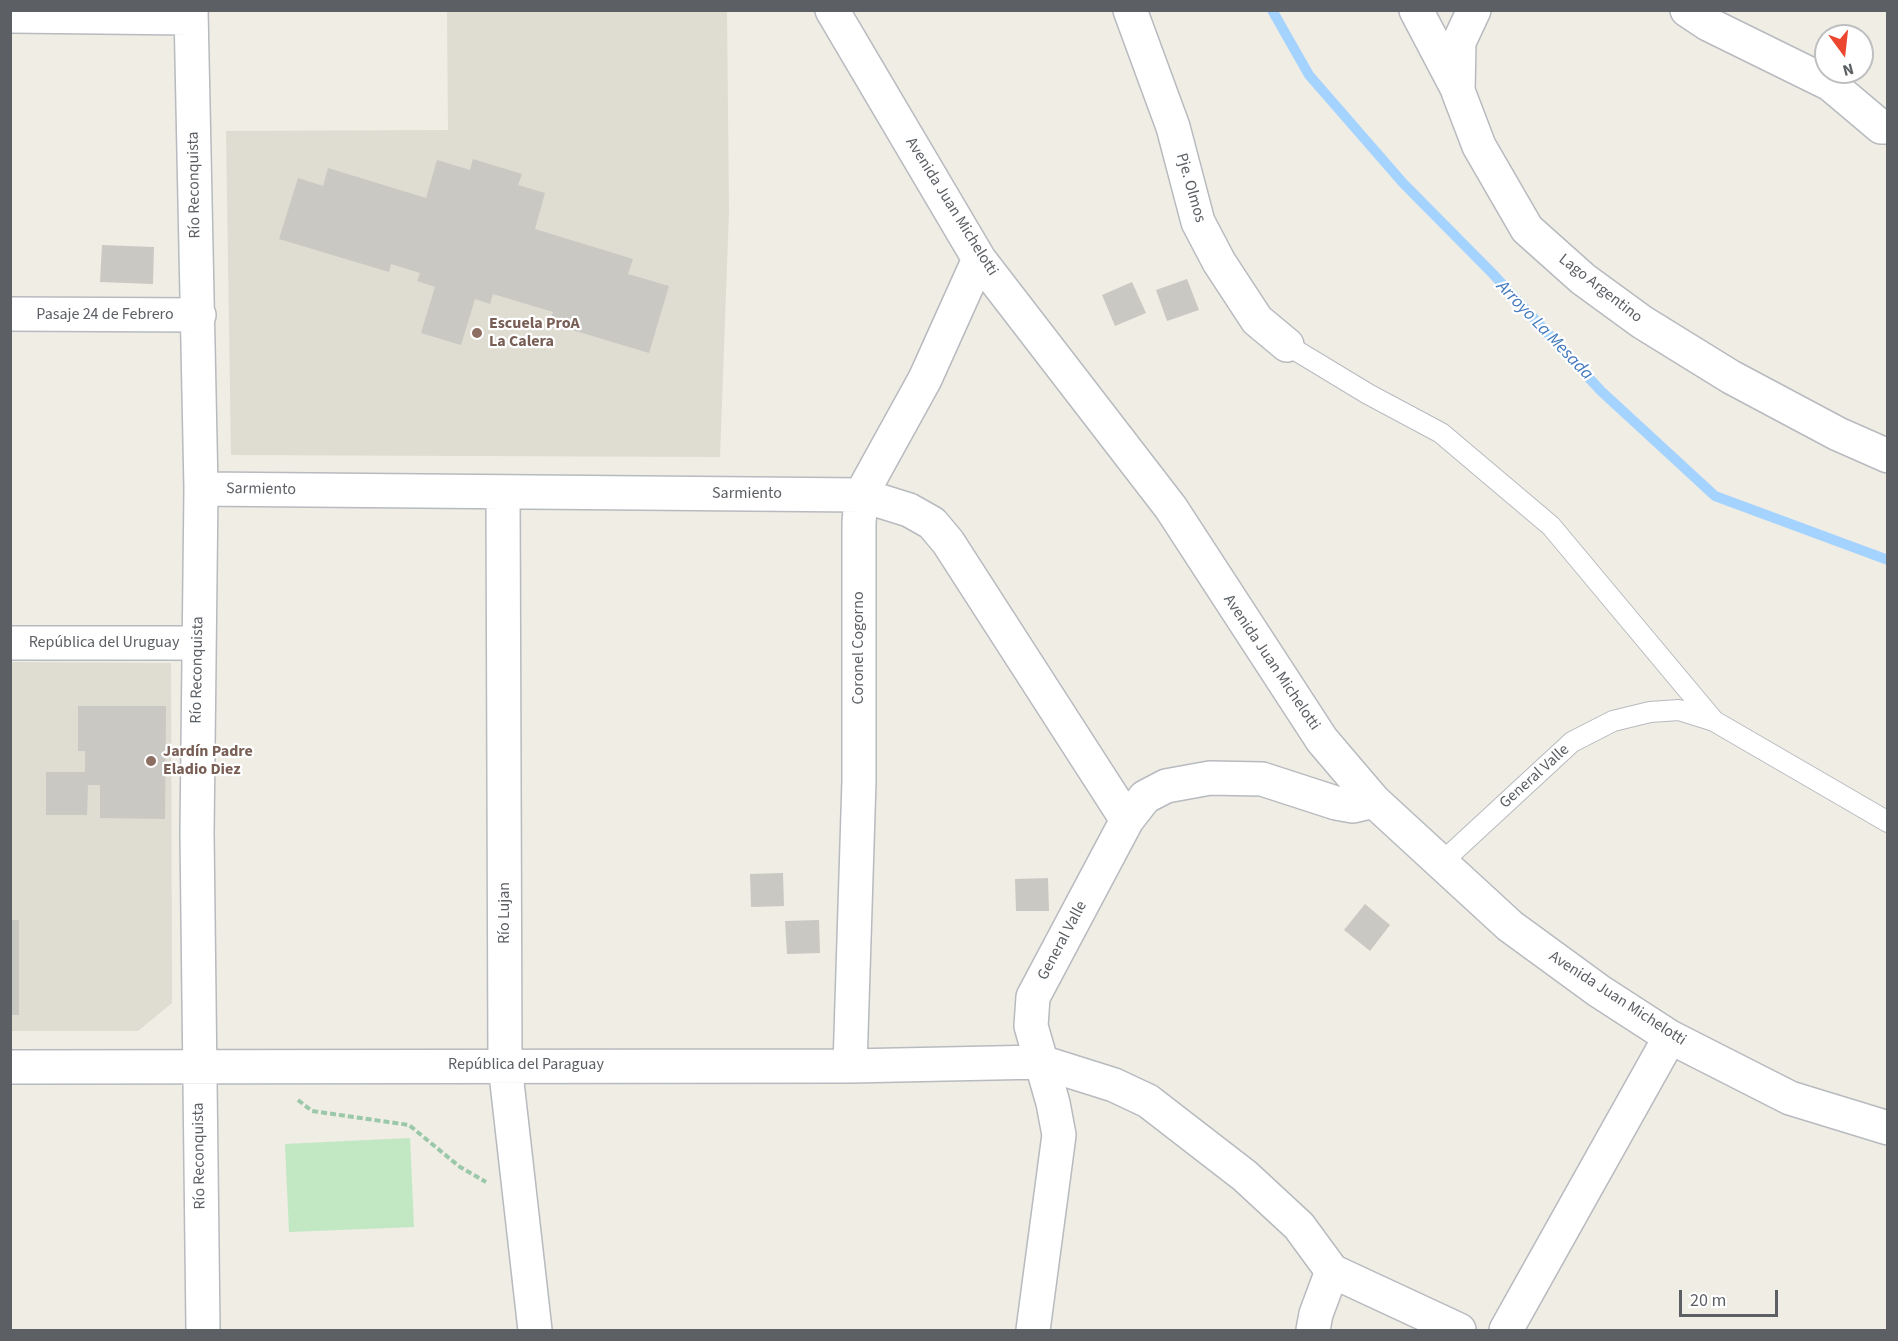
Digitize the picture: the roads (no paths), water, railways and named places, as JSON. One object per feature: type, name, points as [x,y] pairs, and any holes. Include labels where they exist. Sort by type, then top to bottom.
[{"type":"street","name":"Avenida Juan Michelotti","points":[[832,10],[979,259],[1171,508],[1316,731],[1374,801],[1510,926],[1599,991],[1670,1037],[1790,1098],[1887,1128]]},
{"type":"street","name":"Pje. Olmos","points":[[1130,10],[1173,127],[1198,222],[1219,262],[1257,320],[1287,345]]},
{"type":"street","points":[[1416,10],[1458,91]]},
{"type":"street","name":"Lago Argentino","points":[[1474,10],[1459,42],[1458,91],[1479,146],[1527,229],[1583,279],[1642,322],[1731,377],[1838,434],[1887,456]]},
{"type":"street","points":[[1687,10],[1707,24],[1830,84],[1885,128]]},
{"type":"street","points":[[10,16],[191,14]]},
{"type":"street","name":"Río Reconquista","points":[[191,14],[201,489],[198,643],[199,1066],[203,1330]]},
{"type":"street","name":"Coronel Cogorno","points":[[850,1066],[860,782],[858,523],[861,495],[925,379],[979,259]]},
{"type":"street","name":"Pasaje 24 de Febrero","points":[[10,314],[199,315]]},
{"type":"street","name":"Sarmiento","points":[[201,489],[861,495],[909,510],[932,524],[948,542],[1127,820]]},
{"type":"street","name":"Río Lujan","points":[[503,493],[505,1065],[535,1330]]},
{"type":"street","name":"República del Uruguay","points":[[10,643],[198,643]]},
{"type":"street","name":"General Valle","points":[[1033,1330],[1059,1135],[1053,1103],[1031,1026],[1033,997],[1127,820],[1145,797],[1166,786],[1210,778],[1262,779],[1336,803],[1353,806],[1374,801]]},
{"type":"street","points":[[1506,1330],[1670,1037]]},
{"type":"street","name":"República del Paraguay","points":[[10,1066],[850,1066],[1041,1062],[1114,1085],[1148,1101],[1245,1176],[1299,1226],[1332,1270]]},
{"type":"street","points":[[1313,1330],[1316,1314],[1332,1270],[1460,1330]]},
{"type":"lane","points":[[1287,345],[1368,394],[1441,433],[1551,525],[1714,721],[1887,822]]},
{"type":"lane","name":"General Valle","points":[[1441,863],[1572,742],[1613,721],[1650,712],[1679,710],[1714,721]]},
{"type":"waterway","name":"Arroyo La Mesada","points":[[1272,10],[1309,75],[1403,183],[1493,274],[1601,391],[1715,496],[1888,560]]},
{"type":"place","name":"Escuela ProA La Calera","points":[[477,333]]},
{"type":"place","name":"Jardín Padre Eladio Diez","points":[[151,761]]}]
